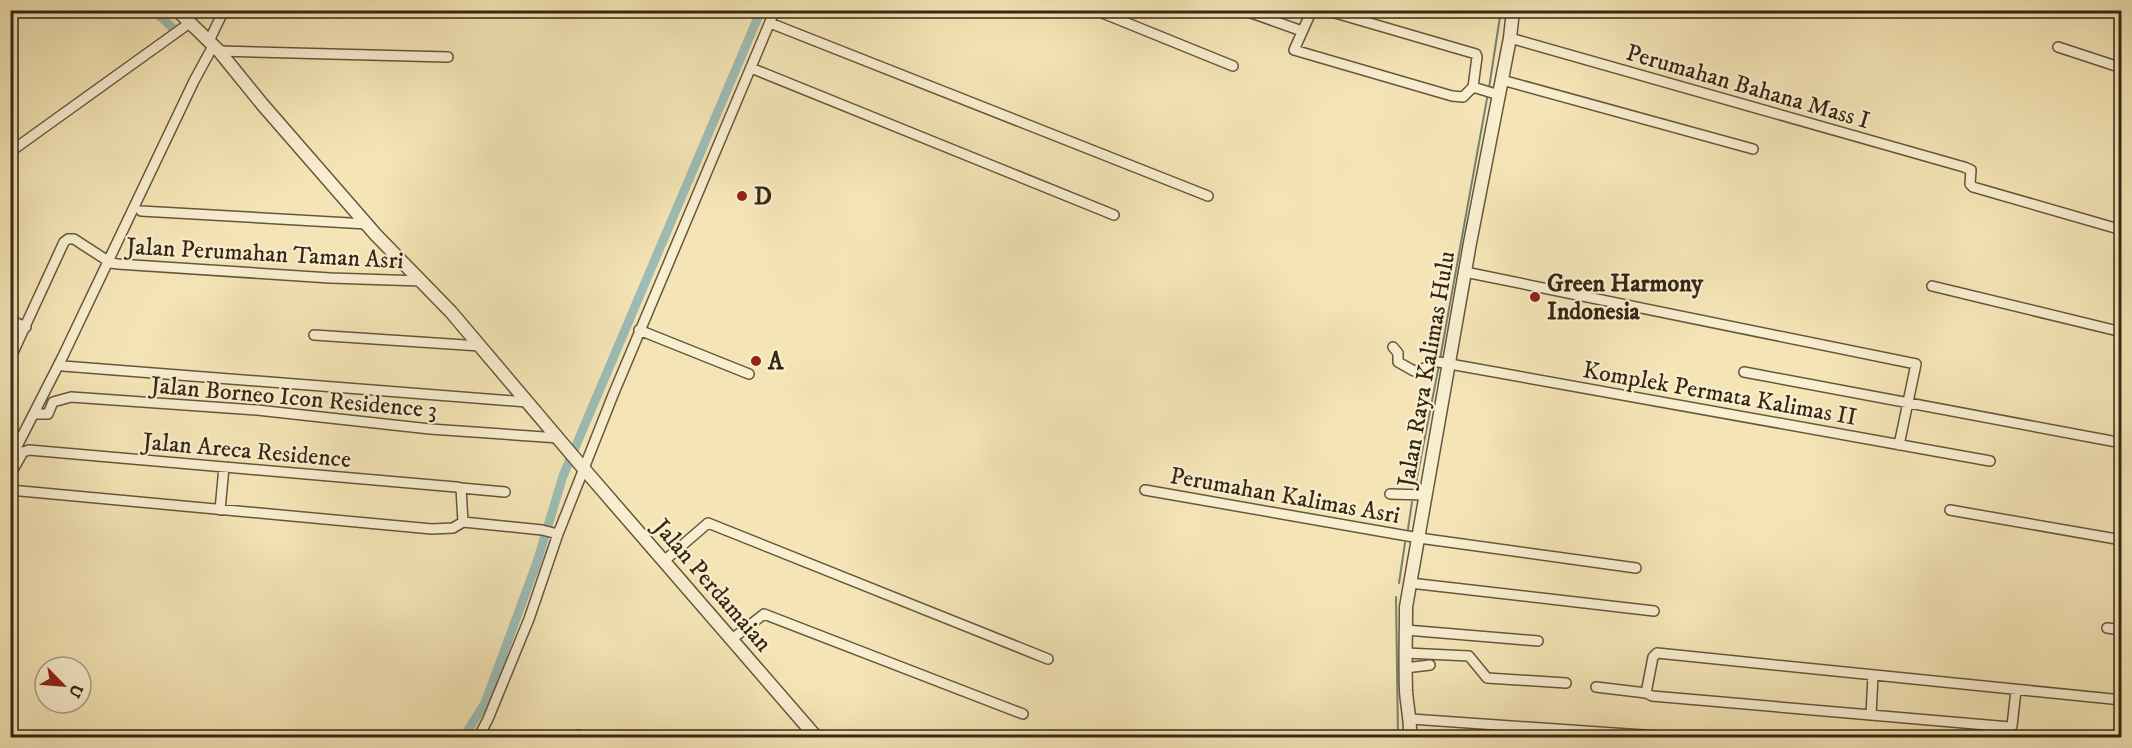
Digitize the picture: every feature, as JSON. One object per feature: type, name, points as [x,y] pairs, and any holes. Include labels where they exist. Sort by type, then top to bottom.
[{"type":"street","name":"Jalan Perdamaian","points":[[177,10],[185,27],[214,46],[367,224],[480,346],[817,738]]},
{"type":"street","points":[[10,460],[194,81],[214,46],[224,10]]},
{"type":"street","points":[[478,738],[513,658],[550,532],[581,465],[775,10]]},
{"type":"street","points":[[1095,10],[1233,66]]},
{"type":"street","points":[[1243,10],[1302,31]]},
{"type":"street","points":[[1312,10],[1294,50],[1452,96],[1463,97],[1473,87],[1476,54],[1325,10]]},
{"type":"street","name":"Jalan Raya Kalimas Hulu","points":[[1410,738],[1411,719],[1407,706],[1405,668],[1406,607],[1419,538],[1443,363],[1465,273],[1492,92],[1502,80],[1513,10]]},
{"type":"street","points":[[2111,10],[2121,14]]},
{"type":"street","points":[[770,23],[1208,196]]},
{"type":"street","points":[[10,152],[185,27]]},
{"type":"street","name":"Perumahan Bahana Mass I","points":[[1510,38],[1964,167],[1970,169],[1972,175],[1970,184],[1973,187],[2121,230]]},
{"type":"street","points":[[214,46],[448,57]]},
{"type":"street","points":[[2058,46],[2121,68]]},
{"type":"street","points":[[751,68],[1114,215]]},
{"type":"street","points":[[1502,80],[1753,149]]},
{"type":"street","points":[[1473,87],[1492,92]]},
{"type":"street","points":[[141,211],[367,224]]},
{"type":"street","points":[[10,359],[64,242],[74,239],[108,260]]},
{"type":"street","name":"Jalan Perumahan Taman Asri","points":[[108,260],[118,264],[330,278],[422,281]]},
{"type":"street","points":[[1465,273],[1916,364],[1899,445]]},
{"type":"street","points":[[1932,286],[2121,332]]},
{"type":"street","points":[[10,320],[26,327]]},
{"type":"street","points":[[639,330],[749,374]]},
{"type":"street","points":[[314,335],[480,346]]},
{"type":"street","points":[[1393,347],[1398,353],[1398,362],[1414,371],[1428,367],[1433,361],[1443,363]]},
{"type":"street","name":"Komplek Permata Kalimas II","points":[[1443,363],[1990,461]]},
{"type":"street","name":"Jalan Borneo Icon Residence 3","points":[[63,366],[527,402]]},
{"type":"street","points":[[1744,372],[2121,443]]},
{"type":"street","name":"Jalan Borneo Icon Residence 3","points":[[34,414],[48,414],[53,402],[71,397],[257,410],[430,429],[559,438]]},
{"type":"street","name":"Jalan Areca Residence","points":[[10,475],[23,452],[29,450],[505,492]]},
{"type":"street","points":[[220,510],[224,467]]},
{"type":"street","points":[[461,488],[463,522]]},
{"type":"street","points":[[10,490],[432,529],[453,528],[463,522],[550,532]]},
{"type":"street","name":"Perumahan Kalimas Asri","points":[[1145,490],[1419,538],[1636,568]]},
{"type":"street","points":[[1390,494],[1425,495]]},
{"type":"street","points":[[1950,510],[2121,540]]},
{"type":"street","points":[[664,561],[708,523],[1048,659]]},
{"type":"street","points":[[1410,583],[1654,610]]},
{"type":"street","points":[[732,639],[764,614],[1023,714]]},
{"type":"street","points":[[2107,628],[2121,630]]},
{"type":"street","points":[[1406,630],[1538,641]]},
{"type":"street","points":[[1406,653],[1469,656],[1484,675],[1492,679],[1566,683]]},
{"type":"street","points":[[1646,693],[1653,657],[1657,653],[2121,700]]},
{"type":"street","points":[[1405,668],[1430,665]]},
{"type":"street","points":[[1871,715],[1873,676]]},
{"type":"street","points":[[1596,687],[1646,693],[1652,696],[2010,727],[2012,726],[2016,690]]},
{"type":"street","points":[[1411,719],[1686,738]]},
{"type":"waterway","points":[[153,10],[176,31]]},
{"type":"waterway","points":[[463,738],[485,703],[537,562],[563,476],[761,10]]},
{"type":"waterway","points":[[1489,88],[1501,10]]},
{"type":"waterway","points":[[1440,359],[1488,93]]},
{"type":"waterway","points":[[1415,488],[1439,365]]},
{"type":"waterway","points":[[1408,529],[1412,502]]},
{"type":"waterway","points":[[1399,583],[1405,543]]},
{"type":"waterway","points":[[1396,597],[1398,738]]},
{"type":"place","name":"D","points":[[742,196]]},
{"type":"place","name":"Green Harmony Indonesia","points":[[1535,297]]},
{"type":"place","name":"A","points":[[756,361]]}]
